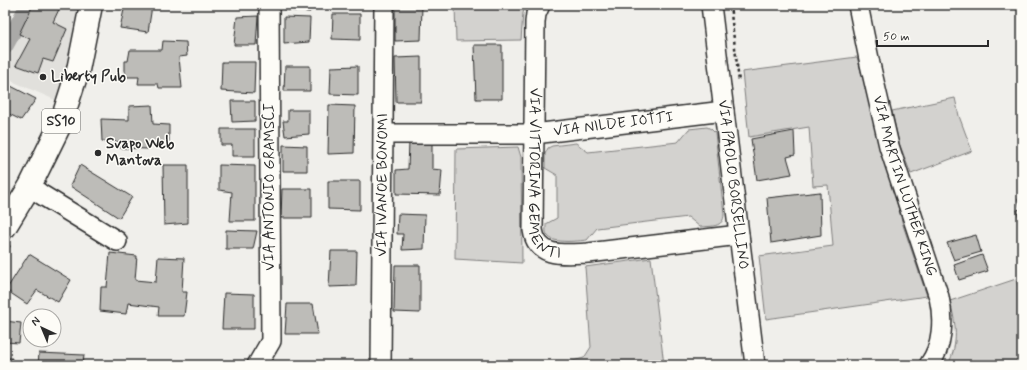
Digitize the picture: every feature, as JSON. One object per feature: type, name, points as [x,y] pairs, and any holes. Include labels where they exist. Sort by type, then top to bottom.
[{"type":"main road","name":"SS10","points":[[5,227],[30,186],[61,123],[78,70],[91,5]]},
{"type":"street","name":"VIA ANTONIO GRAMSCI","points":[[257,365],[271,341],[269,5]]},
{"type":"street","name":"VIA IVANOE BONOMI","points":[[381,365],[384,5]]},
{"type":"street","name":"VIA VITTORINA GEMENTI","points":[[540,5],[536,18],[534,134],[533,230],[536,242],[545,250],[563,254],[588,253],[739,235]]},
{"type":"street","name":"VIA PAOLO BORSELLINO","points":[[711,5],[755,365]]},
{"type":"street","name":"VIA MARTIN LUTHER KING","points":[[858,5],[889,146],[939,297],[942,331],[934,356],[929,365]]},
{"type":"street","name":"VIA NILDE IOTTI","points":[[384,134],[534,134],[724,112]]},
{"type":"street","points":[[30,186],[117,241]]},
{"type":"shaded area","points":[[37,5],[87,5],[62,103],[5,78],[5,63]]},
{"type":"shaded area","points":[[455,5],[526,5],[523,13],[521,40],[456,41]]},
{"type":"shaded area","points":[[857,57],[903,225],[927,296],[766,319],[759,256],[833,246],[828,185],[813,186],[809,127],[749,137],[742,72]]},
{"type":"shaded area","points":[[955,98],[959,116],[972,151],[911,174],[899,143],[892,111]]},
{"type":"shaded area","points":[[707,127],[715,133],[724,214],[722,222],[712,226],[700,227],[688,217],[597,228],[587,240],[560,241],[551,239],[547,235],[546,224],[557,218],[557,175],[545,168],[545,154],[548,148],[552,146],[576,143],[588,152],[678,142],[689,129]]},
{"type":"shaded area","points":[[518,147],[521,157],[522,263],[455,259],[456,149]]},
{"type":"shaded area","points":[[651,258],[664,365],[557,365],[584,358],[591,347],[585,267]]},
{"type":"shaded area","points":[[1016,279],[1022,300],[1022,365],[948,365],[954,349],[955,341],[954,318],[950,301]]},
{"type":"building","points":[[33,5],[61,5],[53,22],[67,29],[53,62],[43,59],[38,73],[16,65],[30,39],[19,34]]},
{"type":"building","points":[[125,5],[152,6],[148,32],[120,28]]},
{"type":"building","points":[[284,5],[310,5],[310,12],[285,10]]},
{"type":"building","points":[[395,5],[422,5],[421,40],[395,41]]},
{"type":"building","points":[[333,14],[360,14],[360,40],[332,39]]},
{"type":"building","points":[[258,16],[256,45],[234,45],[237,17]]},
{"type":"building","points":[[284,17],[310,18],[309,42],[284,44]]},
{"type":"building","points":[[163,41],[186,42],[187,56],[179,57],[182,88],[159,88],[158,84],[138,84],[139,77],[125,77],[125,61],[128,61],[130,50],[162,50]]},
{"type":"building","points":[[474,45],[502,45],[502,99],[476,99]]},
{"type":"building","points":[[421,57],[421,102],[396,102],[395,58]]},
{"type":"building","points":[[222,62],[255,62],[254,93],[221,91]]},
{"type":"building","points":[[285,66],[310,66],[310,91],[284,91]]},
{"type":"building","points":[[358,66],[358,95],[330,94],[331,67]]},
{"type":"building","points":[[9,85],[36,99],[21,120],[5,112],[5,92]]},
{"type":"building","points":[[231,101],[255,101],[255,121],[232,122]]},
{"type":"building","points":[[152,105],[153,124],[169,125],[169,144],[148,143],[148,149],[120,148],[120,142],[102,141],[101,119],[129,120],[129,106]]},
{"type":"building","points":[[329,105],[355,106],[354,153],[328,154]]},
{"type":"building","points":[[288,110],[309,110],[309,134],[285,136],[283,121],[288,121]]},
{"type":"building","points":[[221,129],[255,129],[255,156],[232,156],[232,145],[221,145]]},
{"type":"building","points":[[794,131],[795,155],[787,157],[792,174],[757,180],[751,139]]},
{"type":"building","points":[[409,142],[432,142],[432,169],[442,170],[440,195],[396,194],[396,170],[408,169]]},
{"type":"building","points":[[283,145],[307,146],[307,171],[283,171]]},
{"type":"building","points":[[80,165],[132,197],[119,218],[70,186]]},
{"type":"building","points":[[163,165],[188,165],[188,223],[164,225]]},
{"type":"building","points":[[219,165],[255,166],[255,221],[230,221],[232,192],[219,190]]},
{"type":"building","points":[[328,181],[360,181],[360,210],[328,209]]},
{"type":"building","points":[[282,189],[312,189],[312,218],[281,218]]},
{"type":"building","points":[[820,192],[821,235],[771,243],[767,198]]},
{"type":"building","points":[[1022,198],[1021,227],[1017,210],[1021,209],[1018,199]]},
{"type":"building","points":[[398,214],[425,215],[424,249],[402,250],[403,234],[397,234]]},
{"type":"building","points":[[226,230],[257,231],[253,249],[226,249]]},
{"type":"building","points":[[976,235],[981,252],[954,260],[947,243]]},
{"type":"building","points":[[331,251],[357,251],[356,286],[329,287]]},
{"type":"building","points":[[110,253],[137,256],[135,280],[156,282],[158,257],[184,258],[182,292],[187,292],[184,316],[158,316],[159,307],[128,303],[126,314],[100,311],[101,287],[107,287]]},
{"type":"building","points":[[29,254],[71,280],[58,302],[37,290],[27,304],[6,290]]},
{"type":"building","points":[[982,255],[988,271],[959,280],[954,265]]},
{"type":"building","points":[[395,265],[420,265],[420,313],[394,312]]},
{"type":"building","points":[[224,293],[254,294],[254,329],[222,329]]},
{"type":"building","points":[[287,304],[313,304],[318,334],[285,334]]},
{"type":"building","points":[[5,321],[21,323],[19,343],[5,342]]},
{"type":"building","points":[[39,353],[84,355],[83,365],[38,365]]},
{"type":"building","points":[[5,358],[12,358],[10,365],[5,365]]},
{"type":"waterway","points":[[5,47],[28,5]]},
{"type":"place","name":"Liberty Pub","points":[[43,77]]},
{"type":"place","name":"Svapo Web Mantova","points":[[98,153]]}]
